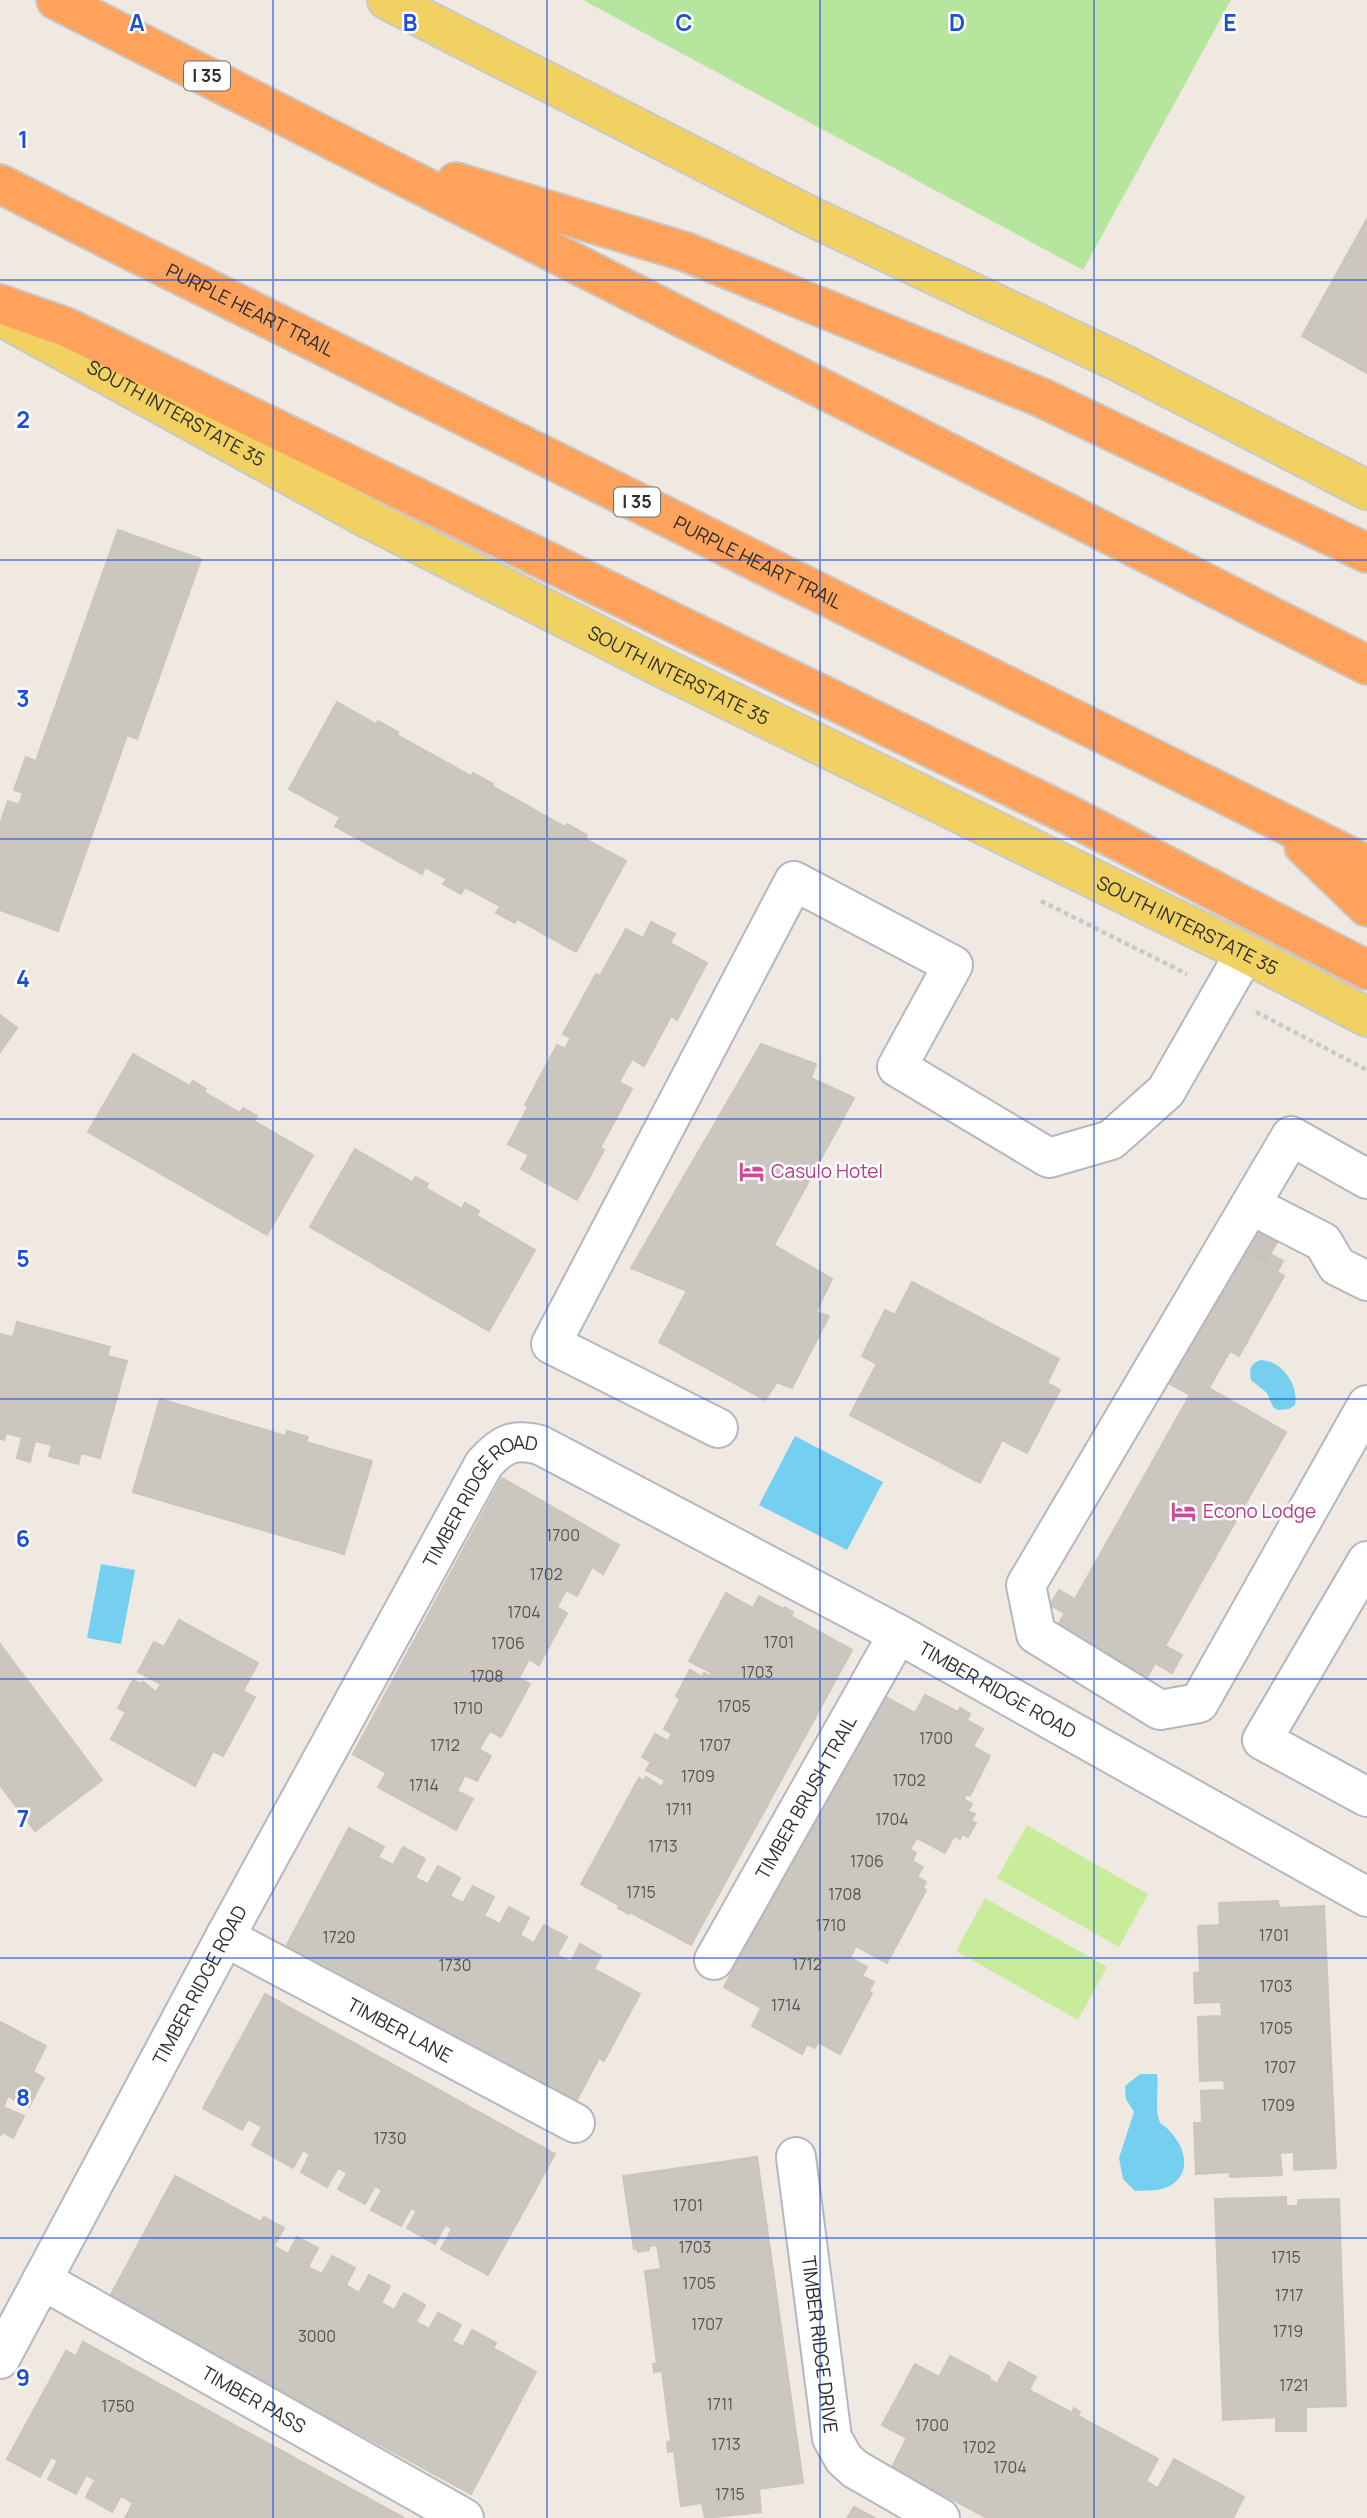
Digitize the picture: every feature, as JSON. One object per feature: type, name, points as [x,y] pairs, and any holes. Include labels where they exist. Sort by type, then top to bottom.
[{"type":"highway","name":"I 35","points":[[56,0],[1367,665]]},
{"type":"highway","points":[[357,152],[686,253],[1040,397],[1367,552]]},
{"type":"highway","name":"PURPLE HEART TRAIL","points":[[0,184],[1367,865]]},
{"type":"highway","points":[[0,304],[66,327],[1069,815],[1367,970]]},
{"type":"highway","points":[[1275,818],[1367,907]]},
{"type":"main road","points":[[387,0],[798,210],[1119,362],[1367,491]]},
{"type":"main road","name":"SOUTH INTERSTATE 35","points":[[0,316],[367,518],[663,668],[1245,953],[1367,1017]]},
{"type":"street","points":[[718,1428],[551,1344],[794,881],[953,965],[897,1067],[1049,1158],[1111,1140],[1166,1091],[1245,953]]},
{"type":"street","points":[[1367,1179],[1291,1136],[1252,1227],[1026,1585],[1037,1634],[1160,1710],[1199,1703],[1367,1405]]},
{"type":"street","points":[[1252,1227],[1323,1242],[1352,1273]]},
{"type":"street","name":"TIMBER RIDGE ROAD","points":[[0,2359],[225,1937],[484,1464],[496,1451],[509,1443],[525,1441],[540,1445],[898,1634],[1367,1897]]},
{"type":"street","points":[[1367,1561],[1262,1740],[1367,1797]]},
{"type":"street","name":"TIMBER BRUSH TRAIL","points":[[714,1961],[898,1634]]},
{"type":"street","name":"TIMBER LANE","points":[[225,1937],[575,2123]]},
{"type":"street","name":"TIMBER RIDGE DRIVE","points":[[796,2157],[832,2438],[844,2459],[855,2469],[940,2518]]},
{"type":"street","name":"TIMBER PASS","points":[[43,2280],[464,2518]]},
{"type":"path","points":[[1266,1018],[1367,1070]]},
{"type":"green space","points":[[583,0],[1231,0],[1083,270]]},
{"type":"green space","points":[[1027,1825],[1148,1894],[1119,1947],[997,1878]]},
{"type":"green space","points":[[985,1898],[1107,1967],[1078,2020],[956,1951]]},
{"type":"water","points":[[1260,1360],[1275,1364],[1287,1375],[1294,1389],[1295,1405],[1289,1409],[1278,1410],[1273,1407],[1267,1393],[1251,1380],[1251,1368]]},
{"type":"water","points":[[795,1436],[883,1482],[847,1550],[759,1505]]},
{"type":"water","points":[[101,1564],[135,1570],[121,1644],[87,1638]]},
{"type":"water","points":[[1140,2074],[1157,2074],[1157,2111],[1160,2123],[1178,2142],[1184,2168],[1180,2177],[1169,2187],[1135,2191],[1123,2179],[1119,2158],[1134,2112],[1126,2099],[1125,2086]]},
{"type":"building","points":[[1367,219],[1367,373],[1302,336]]},
{"type":"building","points":[[118,530],[201,559],[137,739],[127,735],[58,931],[0,910],[0,824],[8,801],[19,805],[23,793],[14,790],[26,757],[36,761]]},
{"type":"building","points":[[337,702],[376,724],[378,721],[398,732],[397,735],[471,776],[473,773],[565,827],[567,824],[587,835],[585,839],[626,861],[576,952],[517,919],[515,923],[496,913],[500,906],[465,887],[461,894],[443,884],[447,879],[425,867],[422,874],[335,826],[340,817],[289,789]]},
{"type":"building","points":[[651,922],[675,934],[670,943],[707,963],[677,1020],[671,1016],[644,1066],[632,1059],[619,1082],[632,1089],[600,1148],[604,1150],[577,1200],[521,1169],[529,1155],[508,1144],[557,1045],[565,1049],[571,1038],[563,1034],[596,974],[600,976],[626,929],[643,938]]},
{"type":"building","points":[[0,1015],[17,1028],[0,1052]]},
{"type":"building","name":"Casulo Hotel","points":[[761,1044],[816,1064],[811,1078],[854,1098],[774,1245],[832,1279],[816,1312],[829,1316],[792,1388],[777,1382],[765,1400],[659,1342],[687,1291],[631,1268]]},
{"type":"building","points":[[133,1054],[190,1086],[193,1081],[206,1089],[204,1092],[240,1113],[243,1108],[257,1116],[254,1121],[313,1155],[267,1235],[88,1132]]},
{"type":"building","points":[[355,1149],[412,1182],[416,1177],[428,1184],[426,1188],[462,1209],[465,1203],[479,1211],[477,1216],[535,1250],[489,1331],[310,1227]]},
{"type":"building","name":"Econo Lodge","points":[[1249,1220],[1280,1237],[1270,1254],[1283,1261],[1277,1272],[1284,1276],[1239,1356],[1230,1351],[1209,1388],[1286,1432],[1165,1646],[1182,1655],[1172,1673],[1155,1663],[1144,1683],[1054,1632],[1065,1613],[1050,1605],[1059,1590],[1075,1599],[1190,1395],[1158,1377]]},
{"type":"building","points":[[912,1282],[1059,1359],[1047,1383],[1060,1390],[1027,1453],[1002,1440],[980,1483],[850,1415],[877,1364],[862,1356],[885,1310],[895,1315]]},
{"type":"building","points":[[17,1322],[110,1347],[107,1356],[127,1361],[100,1458],[81,1453],[78,1464],[49,1456],[52,1445],[35,1441],[30,1462],[17,1458],[22,1437],[6,1433],[4,1440],[0,1439],[0,1334],[13,1337]]},
{"type":"building","points":[[160,1399],[286,1436],[287,1431],[308,1437],[306,1442],[372,1461],[344,1554],[133,1492]]},
{"type":"building","points":[[502,1478],[619,1545],[603,1574],[592,1567],[577,1596],[566,1590],[557,1607],[567,1613],[539,1665],[529,1659],[519,1678],[530,1684],[501,1737],[490,1731],[479,1749],[491,1756],[477,1781],[465,1775],[457,1791],[473,1799],[456,1830],[378,1787],[386,1773],[353,1754]]},
{"type":"building","points":[[726,1593],[753,1608],[759,1596],[783,1609],[785,1607],[793,1612],[791,1616],[852,1650],[691,1945],[618,1908],[620,1906],[581,1884],[639,1778],[644,1781],[646,1777],[662,1787],[665,1780],[646,1770],[651,1762],[642,1757],[655,1734],[668,1741],[672,1734],[664,1729],[680,1699],[676,1696],[690,1670],[702,1677],[704,1673],[710,1676],[712,1673],[689,1661]]},
{"type":"building","points":[[179,1620],[258,1663],[243,1691],[255,1697],[223,1756],[213,1751],[195,1786],[111,1739],[126,1712],[118,1708],[133,1680],[141,1684],[143,1682],[156,1692],[161,1684],[138,1672],[154,1642],[164,1647]]},
{"type":"building","points":[[0,1644],[102,1780],[35,1831],[0,1785]]},
{"type":"building","points":[[882,1695],[915,1713],[925,1695],[958,1712],[960,1708],[970,1714],[967,1720],[983,1729],[973,1746],[990,1756],[970,1796],[966,1794],[964,1799],[972,1804],[968,1811],[975,1814],[971,1821],[976,1823],[968,1837],[962,1834],[960,1839],[954,1836],[945,1853],[917,1838],[910,1849],[916,1853],[912,1861],[923,1867],[917,1876],[926,1882],[923,1888],[926,1890],[887,1963],[856,1946],[850,1958],[867,1967],[862,1976],[874,1982],[869,1991],[872,1993],[840,2054],[818,2042],[815,2048],[807,2044],[802,2054],[752,2026],[761,2008],[724,1987]]},
{"type":"building","points":[[349,1828],[384,1847],[378,1857],[393,1865],[403,1847],[425,1859],[415,1878],[428,1884],[438,1866],[460,1878],[450,1896],[463,1903],[473,1886],[494,1897],[484,1916],[500,1924],[509,1907],[529,1918],[520,1935],[534,1943],[544,1925],[567,1937],[557,1955],[571,1962],[580,1944],[601,1956],[594,1969],[640,1994],[604,2061],[599,2058],[573,2107],[284,1950]]},
{"type":"building","points":[[1278,1901],[1279,1908],[1324,1906],[1336,2168],[1294,2170],[1294,2152],[1280,2153],[1282,2175],[1230,2177],[1230,2172],[1196,2174],[1194,2123],[1202,2123],[1201,2091],[1225,2090],[1224,2080],[1200,2081],[1198,2017],[1222,2016],[1221,2002],[1195,2003],[1194,1973],[1200,1972],[1198,1926],[1220,1925],[1219,1903]]},
{"type":"building","points":[[265,1994],[555,2154],[488,2275],[441,2249],[452,2229],[445,2225],[435,2244],[407,2228],[417,2211],[411,2208],[401,2226],[371,2210],[382,2190],[375,2186],[365,2204],[338,2189],[347,2173],[338,2168],[327,2187],[301,2172],[310,2154],[303,2150],[293,2168],[252,2145],[262,2127],[248,2119],[242,2130],[203,2108]]},
{"type":"building","points":[[0,2022],[46,2046],[33,2072],[44,2078],[29,2107],[8,2096],[3,2107],[24,2116],[13,2138],[2,2132],[0,2136]]},
{"type":"building","points":[[757,2157],[803,2483],[759,2489],[761,2512],[705,2518],[702,2503],[681,2506],[674,2451],[668,2452],[667,2442],[671,2441],[662,2371],[654,2372],[653,2364],[657,2364],[645,2271],[661,2269],[657,2245],[638,2252],[638,2249],[634,2249],[623,2176]]},
{"type":"building","points":[[175,2176],[261,2222],[264,2217],[284,2228],[274,2246],[288,2254],[297,2237],[318,2248],[308,2267],[322,2274],[332,2256],[355,2268],[346,2285],[359,2293],[369,2275],[390,2286],[381,2303],[394,2310],[404,2293],[425,2305],[416,2322],[429,2329],[438,2313],[461,2325],[452,2341],[463,2347],[472,2330],[496,2343],[493,2348],[536,2372],[471,2494],[109,2298]]},
{"type":"building","points":[[1286,2197],[1286,2206],[1298,2206],[1298,2200],[1339,2199],[1346,2406],[1306,2407],[1306,2431],[1276,2431],[1276,2417],[1223,2420],[1215,2199]]},
{"type":"building","points":[[83,2342],[404,2518],[125,2518],[133,2503],[121,2496],[112,2512],[86,2497],[95,2480],[86,2475],[76,2494],[48,2479],[58,2460],[51,2457],[40,2477],[7,2459],[66,2351],[76,2356]]},
{"type":"building","points":[[950,2356],[990,2377],[989,2379],[997,2384],[1009,2362],[1036,2377],[1029,2390],[1072,2413],[1074,2408],[1080,2412],[1078,2416],[1158,2459],[1146,2481],[1158,2488],[1174,2459],[1244,2497],[1233,2518],[987,2518],[892,2467],[907,2438],[882,2425],[915,2364],[939,2377]]},
{"type":"building","points":[[854,2507],[875,2518],[847,2518]]},
{"type":"tunnel","points":[[1243,1231],[1275,1247]]},
{"type":"place","name":"Casulo Hotel","points":[[751,1171]]},
{"type":"place","name":"Econo Lodge","points":[[1183,1511]]}]
